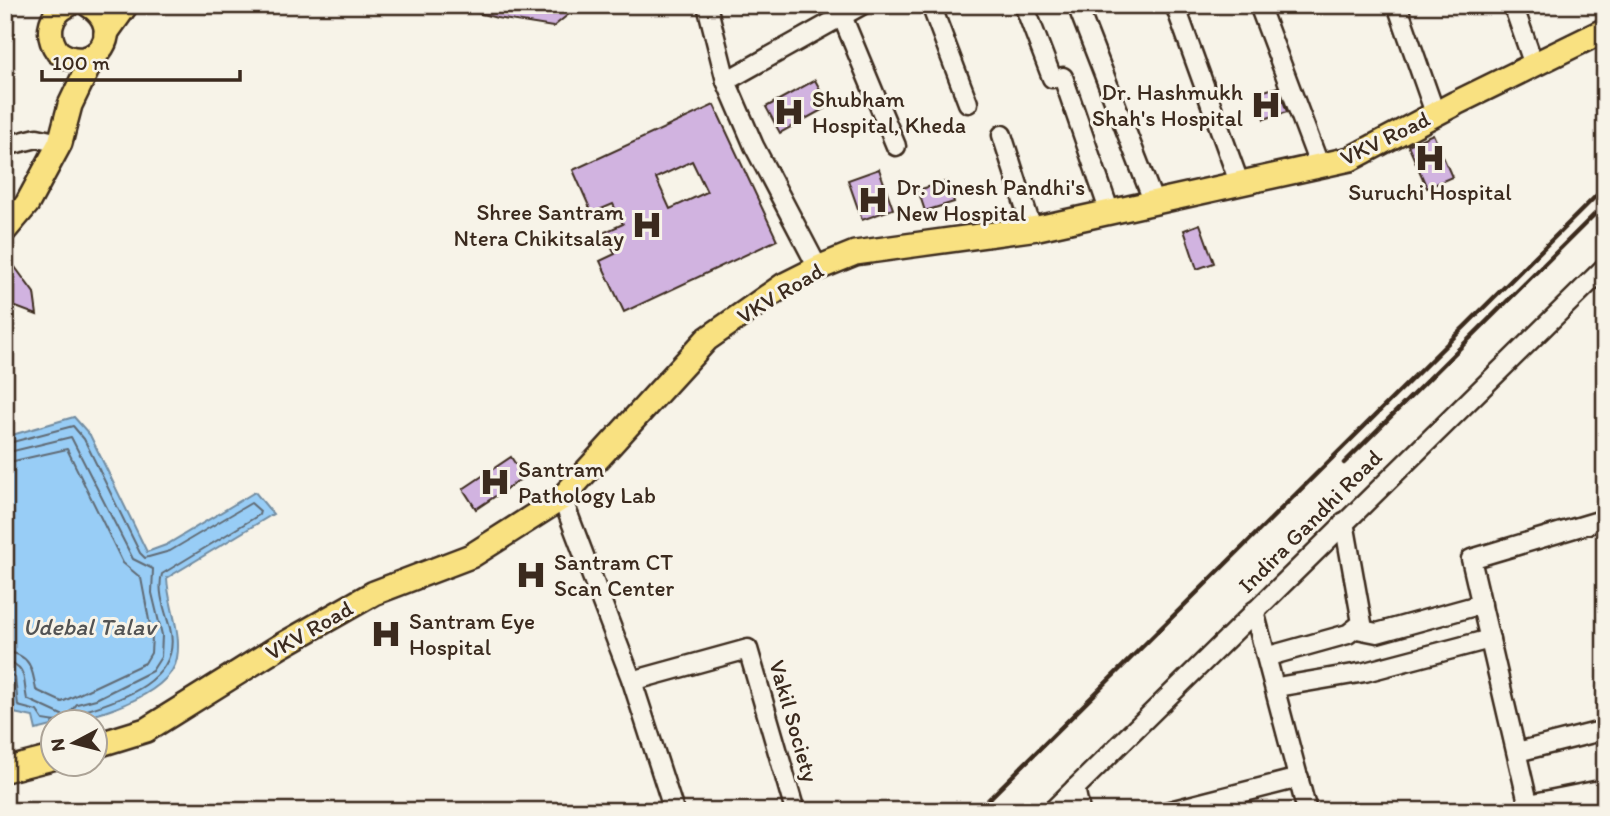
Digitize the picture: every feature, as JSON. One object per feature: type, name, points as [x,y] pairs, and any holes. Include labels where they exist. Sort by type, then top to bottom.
[{"type":"main road","points":[[5,230],[27,204],[60,143],[70,105],[94,55],[101,49],[106,33],[126,5]]},
{"type":"main road","points":[[92,6],[102,16],[106,33]]},
{"type":"main road","points":[[55,10],[50,34],[58,52],[70,105]]},
{"type":"main road","name":"VKV Road","points":[[108,742],[146,730],[279,647],[374,593],[471,556],[562,498],[707,339],[784,285],[818,268],[855,253],[1032,229],[1350,159],[1436,113],[1605,30]]},
{"type":"main road","points":[[58,52],[76,60],[94,55]]},
{"type":"main road","points":[[5,784],[15,768],[38,762]]},
{"type":"street","points":[[707,5],[726,81],[754,146],[818,268]]},
{"type":"street","points":[[726,81],[862,5]]},
{"type":"street","points":[[931,5],[968,103]]},
{"type":"street","points":[[1024,5],[1058,78],[1110,213]]},
{"type":"street","points":[[1077,5],[1154,203]]},
{"type":"street","points":[[1175,5],[1240,185]]},
{"type":"street","points":[[1259,5],[1320,167]]},
{"type":"street","points":[[1397,5],[1436,113]]},
{"type":"street","points":[[1513,5],[1534,65]]},
{"type":"street","points":[[842,16],[896,146]]},
{"type":"street","points":[[1002,135],[1032,229]]},
{"type":"street","points":[[5,146],[37,138],[60,143]]},
{"type":"street","name":"Indira Gandhi Road","points":[[1052,811],[1605,267]]},
{"type":"street","points":[[562,498],[632,681],[674,811]]},
{"type":"street","points":[[1605,519],[1471,559],[1530,807],[1605,789]]},
{"type":"street","points":[[1344,522],[1362,623],[1357,629]]},
{"type":"street","points":[[1269,656],[1357,629],[1377,633],[1482,604]]},
{"type":"street","points":[[1254,611],[1269,656],[1307,811]]},
{"type":"street","points":[[1277,687],[1365,672],[1490,639]]},
{"type":"street","name":"Vakil Society","points":[[632,681],[748,649],[795,811]]},
{"type":"street","points":[[1517,752],[1605,730]]},
{"type":"street","points":[[1170,811],[1299,778]]},
{"type":"street","points":[[1076,788],[1080,811]]},
{"type":"water","name":"Udebal Talav","points":[[74,417],[90,435],[147,552],[166,545],[255,492],[273,514],[167,578],[178,648],[171,672],[160,684],[144,695],[108,711],[108,708],[38,708],[36,730],[33,717],[9,712],[9,677],[5,676],[5,437]]},
{"type":"building","points":[[463,5],[580,5],[553,27],[497,18],[463,9]]},
{"type":"building","points":[[815,80],[829,106],[780,133],[766,107]]},
{"type":"building","points":[[1278,87],[1287,112],[1264,119],[1257,93]]},
{"type":"building","points":[[714,105],[777,240],[624,312],[600,261],[615,254],[605,232],[623,224],[613,204],[592,213],[573,170]],"holes":[[[692,161],[707,192],[670,209],[656,178]]]},
{"type":"building","points":[[1433,134],[1452,177],[1427,188],[1408,145]]},
{"type":"building","points":[[879,169],[893,209],[862,220],[848,180]]},
{"type":"building","points":[[948,181],[954,202],[925,211],[918,190]]},
{"type":"building","points":[[1200,224],[1214,263],[1197,269],[1184,230]]},
{"type":"building","points":[[15,267],[34,293],[37,315],[16,307],[5,308],[5,272]]},
{"type":"building","points":[[511,457],[524,477],[476,509],[463,489]]},
{"type":"railway","points":[[977,811],[1605,187]]},
{"type":"railway","points":[[1344,463],[1605,204]]},
{"type":"place","name":"Dr. Hashmukh Shah's Hospital","points":[[1266,105]]},
{"type":"place","name":"Shubham Hospital, Kheda","points":[[789,112]]},
{"type":"place","name":"Suruchi Hospital","points":[[1430,158]]},
{"type":"place","name":"Dr. Dinesh Pandhi's New Hospital","points":[[873,200]]},
{"type":"place","name":"Shree Santram Ntera Chikitsalay","points":[[647,225]]},
{"type":"place","name":"Santram Pathology Lab","points":[[495,482]]},
{"type":"place","name":"Santram CT Scan Center","points":[[531,575]]},
{"type":"place","name":"Santram Eye Hospital","points":[[386,634]]}]
